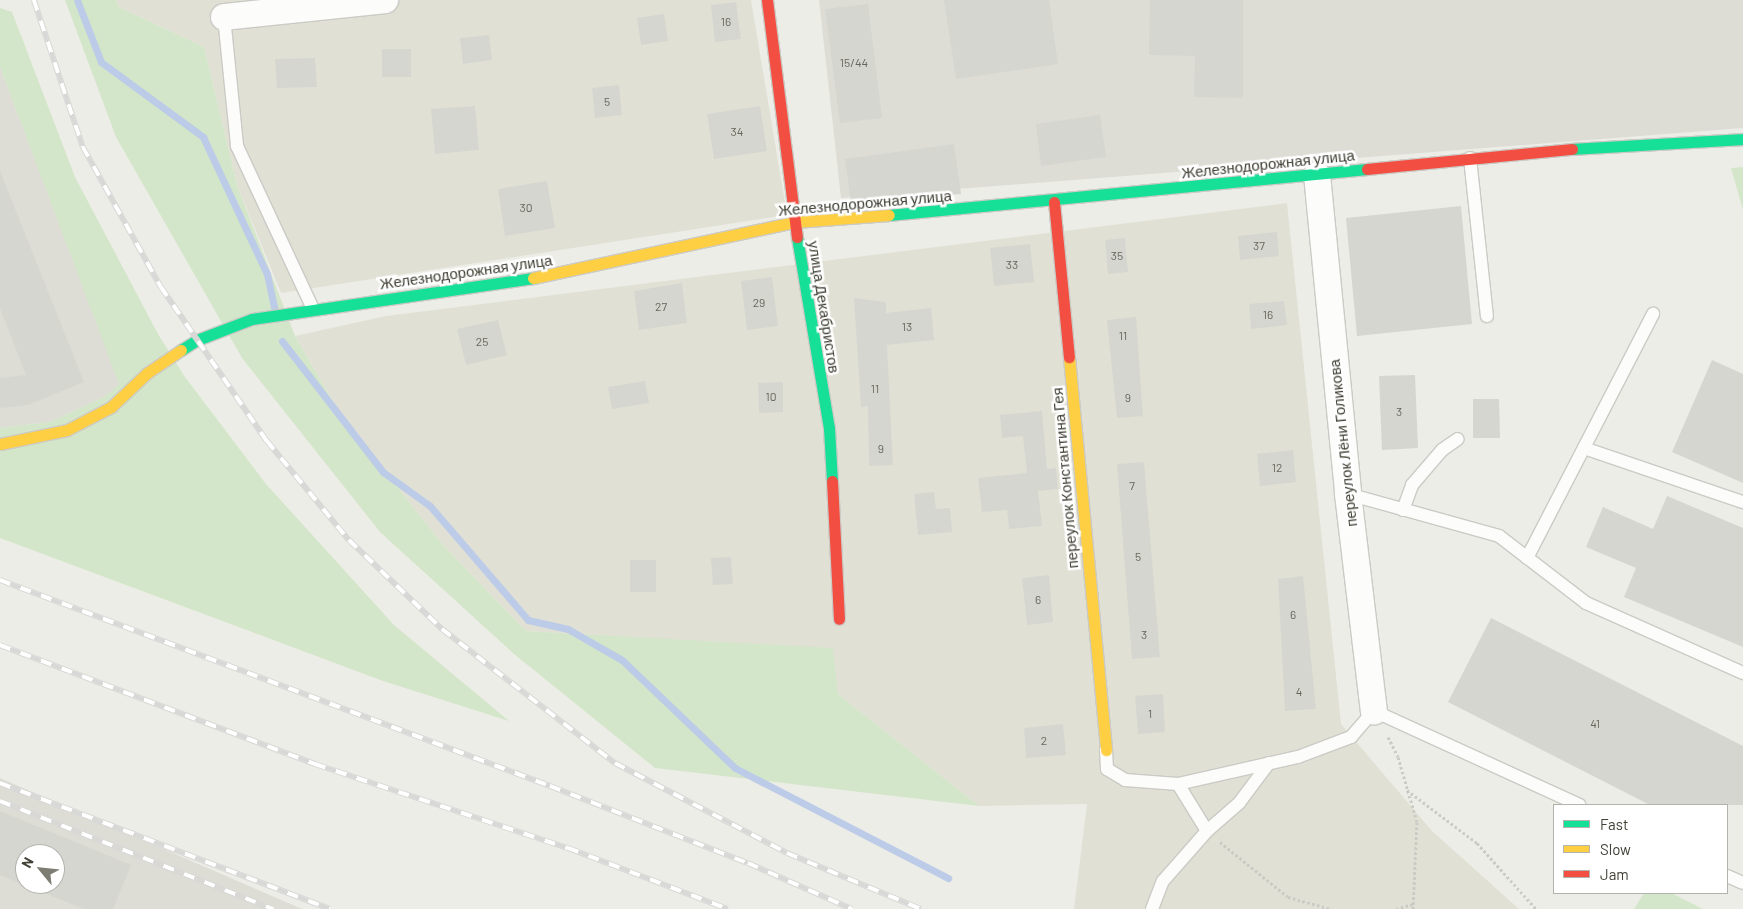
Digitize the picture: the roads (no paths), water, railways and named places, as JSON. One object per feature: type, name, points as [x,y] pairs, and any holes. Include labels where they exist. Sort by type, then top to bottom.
[{"type":"street","points":[[224,17],[385,0]]},
{"type":"street","name":"улица Декабристов","points":[[767,0],[795,222],[829,428],[838,620]]},
{"type":"street","name":"Железнодорожная улица","points":[[0,444],[67,430],[104,411],[147,373],[197,340],[252,319],[561,274],[795,222],[1054,202],[1564,149],[1743,139]]},
{"type":"street","name":"переулок Лёни Голикова","points":[[1316,175],[1348,494],[1374,711]]},
{"type":"street","name":"переулок Константина Гея","points":[[1054,202],[1106,750]]},
{"type":"lane","points":[[224,17],[237,146],[313,309]]},
{"type":"lane","points":[[1470,158],[1487,316]]},
{"type":"lane","points":[[1527,558],[1653,314]]},
{"type":"lane","points":[[1403,510],[1412,484],[1442,450],[1458,439]]},
{"type":"lane","points":[[1584,448],[1743,502]]},
{"type":"lane","points":[[1348,494],[1499,536],[1586,603],[1743,673]]},
{"type":"lane","points":[[1106,750],[1107,769],[1125,780],[1178,784],[1298,758],[1351,737],[1374,711],[1577,804]]},
{"type":"lane","points":[[1152,909],[1163,882],[1207,831],[1239,803],[1269,763]]},
{"type":"lane","points":[[1178,784],[1207,831]]},
{"type":"lane","points":[[1728,876],[1743,883]]},
{"type":"waterway","points":[[77,0],[101,62],[203,137],[267,274],[274,308]]},
{"type":"waterway","points":[[282,341],[383,472],[430,506],[528,620],[568,629],[622,660],[735,768],[948,878]]},
{"type":"railway","points":[[34,0],[83,147],[161,287],[267,441],[349,540],[442,629],[615,763],[787,853],[921,909]]},
{"type":"railway","points":[[0,580],[550,786],[748,863],[852,909]]},
{"type":"railway","points":[[0,645],[315,764],[568,848],[728,909]]},
{"type":"railway","points":[[0,783],[330,909]]},
{"type":"railway","points":[[0,801],[273,909]]}]
